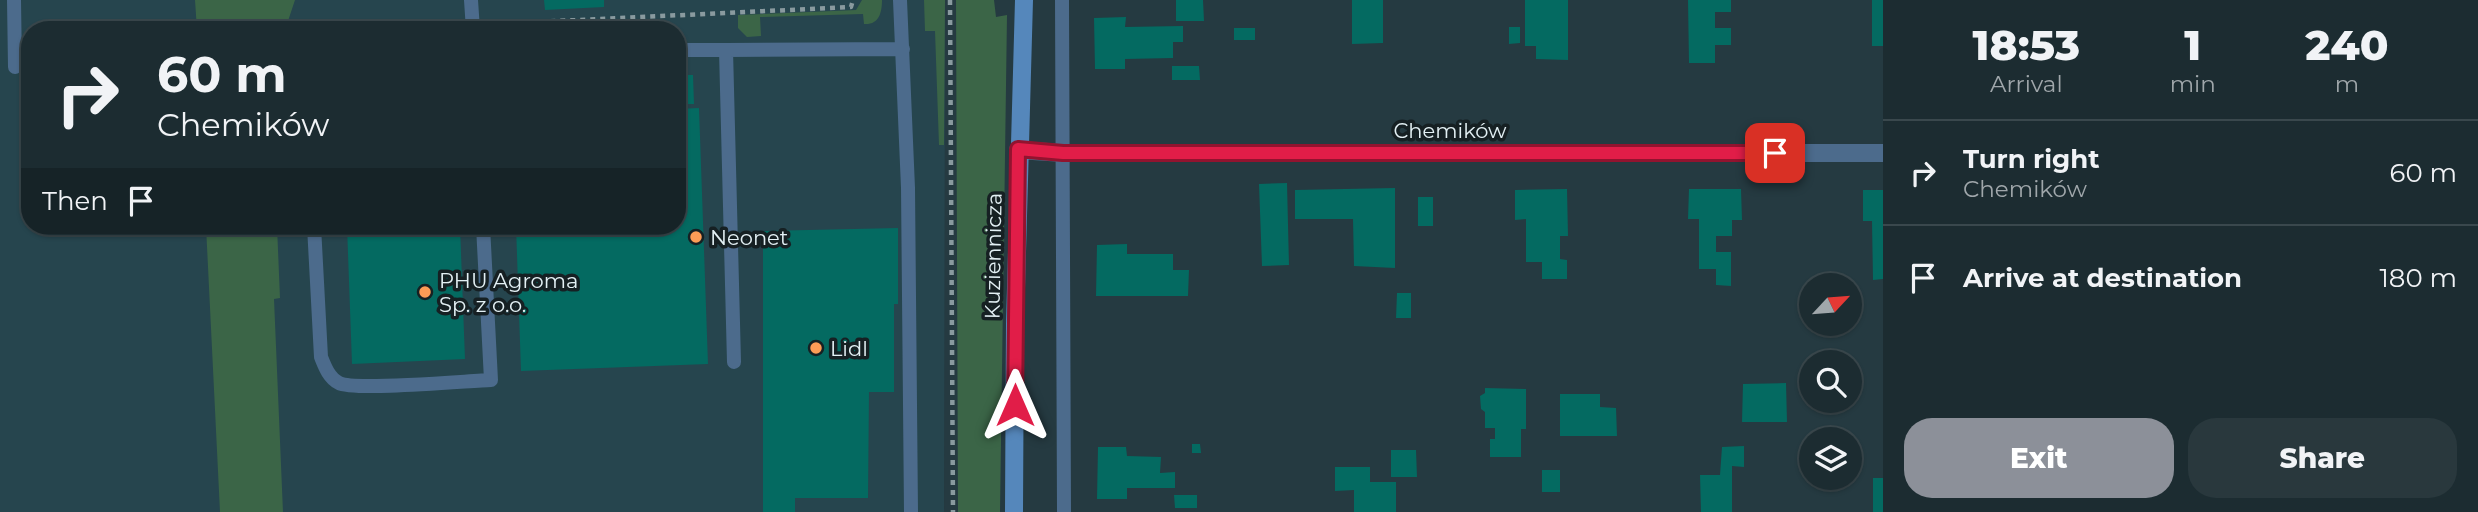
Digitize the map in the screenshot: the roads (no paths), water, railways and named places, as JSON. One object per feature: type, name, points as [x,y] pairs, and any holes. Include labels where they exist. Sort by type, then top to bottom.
[{"type":"main road","name":"Kuziennicza","points":[[1014,512],[1018,149],[1024,0]]},
{"type":"street","name":"Chemików","points":[[1018,149],[1063,153],[1883,153]]},
{"type":"lane","points":[[13,0],[15,67]]},
{"type":"lane","points":[[471,0],[472,21]]},
{"type":"lane","points":[[900,0],[907,176],[911,512]]},
{"type":"lane","points":[[1062,0],[1064,512]]},
{"type":"lane","points":[[686,50],[903,49]]},
{"type":"lane","points":[[726,50],[734,362]]},
{"type":"lane","points":[[314,235],[321,357],[327,372],[340,384],[366,386],[491,380],[483,235]]},
{"type":"place","name":"Neonet","points":[[696,237]]},
{"type":"place","name":"PHU Agroma Sp. z o.o.","points":[[425,292]]},
{"type":"place","name":"Lidl","points":[[816,348]]}]
